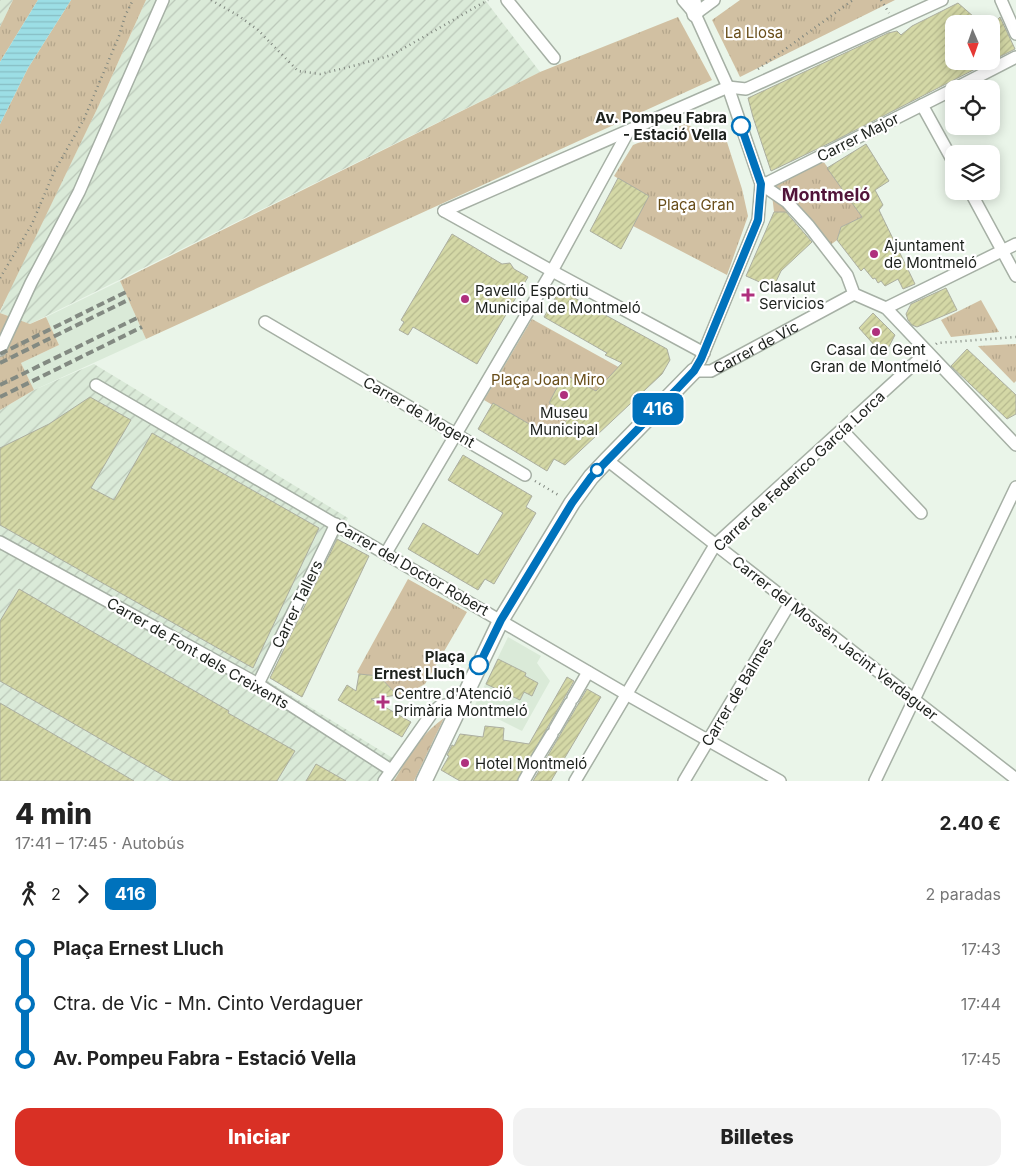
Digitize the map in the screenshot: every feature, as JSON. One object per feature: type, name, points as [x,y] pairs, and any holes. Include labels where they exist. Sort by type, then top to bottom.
[{"type":"street","points":[[0,350],[79,192],[163,0]]},
{"type":"street","points":[[506,0],[554,58]]},
{"type":"street","points":[[683,0],[694,7],[728,88],[761,184],[758,220],[704,353],[694,371]]},
{"type":"street","points":[[694,7],[714,0]]},
{"type":"street","points":[[704,353],[444,211],[728,88],[746,89],[942,0]]},
{"type":"street","points":[[1001,0],[1016,34]]},
{"type":"street","name":"Carrer Major","points":[[971,80],[1016,57]]},
{"type":"street","name":"Carrer Major","points":[[761,184],[769,182],[945,94]]},
{"type":"street","points":[[922,105],[945,146]]},
{"type":"street","points":[[386,553],[552,271],[628,132]]},
{"type":"street","points":[[761,184],[787,202],[809,226],[847,275],[854,294],[886,308],[1016,445]]},
{"type":"street","points":[[975,200],[1016,276]]},
{"type":"street","points":[[886,308],[1016,244]]},
{"type":"street","name":"Carrer de Vic","points":[[426,780],[501,620],[572,503],[591,477],[694,371],[711,371],[854,294]]},
{"type":"street","name":"Carrer de Mogent","points":[[265,322],[525,475]]},
{"type":"street","name":"Carrer de Federico García Lorca","points":[[575,781],[715,545],[927,352]]},
{"type":"street","name":"Carrer del Doctor Robert","points":[[96,385],[775,780]]},
{"type":"street","points":[[842,430],[921,513]]},
{"type":"street","name":"Carrer del Mossèn Jacint Verdaguer","points":[[607,460],[1016,779]]},
{"type":"street","points":[[874,781],[1016,487]]},
{"type":"street","name":"Carrer Tallers","points":[[258,684],[336,524]]},
{"type":"street","name":"Carrer de Font dels Creixents","points":[[0,542],[258,684],[391,770]]},
{"type":"street","name":"Carrer de Balmes","points":[[684,781],[790,603]]},
{"type":"street","points":[[524,781],[588,672]]},
{"type":"street","points":[[384,781],[432,713],[440,706],[462,702]]},
{"type":"path","points":[[0,278],[32,224],[54,172],[84,119],[132,0]]},
{"type":"path","points":[[211,0],[239,16],[258,30],[298,71],[320,74],[392,55],[488,0]]},
{"type":"path","points":[[746,89],[751,75],[853,0]]},
{"type":"path","points":[[927,352],[937,343],[1016,337]]},
{"type":"path","points":[[525,475],[572,503]]},
{"type":"shaded area","points":[[0,0],[13,0],[0,27]]},
{"type":"shaded area","points":[[146,0],[485,0],[540,72],[30,324],[0,313],[9,290],[99,105]]},
{"type":"shaded area","points":[[120,281],[146,339],[34,390],[21,363],[59,345],[46,317]]},
{"type":"shaded area","points":[[94,364],[348,518],[266,680],[404,765],[394,781],[0,781],[0,410],[34,390]]},
{"type":"shaded area","points":[[508,637],[541,656],[537,663],[550,681],[522,731],[474,707]]},
{"type":"green space","points":[[13,0],[38,0],[0,62],[0,27]]},
{"type":"green space","points":[[71,0],[146,0],[99,105],[0,311],[0,124],[28,68]]},
{"type":"green space","name":"La Llosa","points":[[740,0],[895,0],[740,77],[712,20]]},
{"type":"green space","points":[[678,17],[712,80],[146,339],[120,281],[540,72]]},
{"type":"green space","name":"Plaça Gran","points":[[685,124],[727,142],[742,189],[748,216],[727,275],[633,226],[648,196],[614,176],[633,145]]},
{"type":"green space","points":[[819,155],[862,217],[841,227],[837,240],[822,251],[789,212],[774,212],[770,177]]},
{"type":"green space","points":[[981,300],[999,332],[951,337],[941,320]]},
{"type":"green space","points":[[0,313],[30,324],[46,317],[59,345],[21,363],[34,390],[0,410]]},
{"type":"green space","name":"Plaça Joan Miro","points":[[532,319],[622,369],[549,438],[484,400]]},
{"type":"green space","points":[[1016,344],[1016,381],[1014,383],[978,346]]},
{"type":"green space","name":"Plaça Ernest Lluch","points":[[408,579],[467,612],[425,684],[409,693],[397,695],[379,676],[359,674],[357,672]]},
{"type":"green space","points":[[444,718],[414,781],[394,781],[421,739]]},
{"type":"water","points":[[38,0],[71,0],[28,68],[0,124],[0,62]]},
{"type":"building","points":[[958,3],[972,15],[945,15],[945,70],[973,70],[954,80],[945,80],[945,84],[771,171],[748,98],[888,33],[897,31],[901,35],[912,26]]},
{"type":"building","points":[[1000,17],[1015,49],[1000,56]]},
{"type":"building","points":[[866,144],[889,181],[875,190],[883,205],[879,210],[915,284],[903,289],[898,279],[885,286],[881,281],[878,283],[875,278],[873,279],[864,268],[861,271],[837,240],[841,227],[862,217],[827,168]]},
{"type":"building","points":[[618,178],[649,196],[621,249],[590,231]]},
{"type":"building","points":[[774,212],[786,212],[812,242],[781,271],[773,288],[746,276]]},
{"type":"building","name":"Pavelló Esportiu Municipal de Montmeló","points":[[452,234],[502,264],[510,263],[514,269],[528,277],[477,364],[413,327],[408,335],[399,330],[404,322],[401,320]]},
{"type":"building","points":[[946,288],[957,310],[917,327],[912,325],[906,314],[911,304]]},
{"type":"building","points":[[560,290],[667,349],[670,360],[662,374],[565,465],[554,459],[547,471],[478,429],[493,403],[550,436],[570,417],[554,409],[555,407],[549,403],[564,374],[596,391],[622,363],[605,355],[607,353],[544,317]]},
{"type":"building","name":"Casal de Gent Gran de Montmeló","points":[[873,313],[895,335],[884,356],[859,328]]},
{"type":"building","points":[[967,349],[1016,395],[1016,414],[1007,419],[951,366]]},
{"type":"building","points":[[90,397],[131,420],[91,488],[114,500],[152,433],[319,528],[253,668],[0,525],[0,448],[49,424]]},
{"type":"building","points":[[463,455],[532,496],[526,507],[536,513],[494,584],[485,579],[478,590],[408,549],[423,523],[478,555],[503,513],[448,480]]},
{"type":"building","points":[[337,539],[369,556],[302,697],[270,678]]},
{"type":"building","points":[[19,589],[295,751],[277,781],[173,781],[0,681],[0,621]]},
{"type":"building","points":[[498,659],[526,673],[525,676],[538,683],[532,696],[524,692],[520,700],[486,684]]},
{"type":"building","points":[[359,674],[379,676],[397,695],[371,699],[411,722],[402,737],[338,700],[347,685],[356,691]]},
{"type":"building","points":[[567,677],[574,681],[517,781],[460,781],[441,770],[449,756],[447,755],[452,745],[454,746],[460,734],[483,737],[485,726],[504,728],[503,740],[529,744]]},
{"type":"building","points":[[587,689],[601,697],[551,781],[533,781]]},
{"type":"building","points":[[0,703],[134,781],[0,781]]},
{"type":"building","points":[[316,764],[346,781],[306,781]]},
{"type":"railway","points":[[0,354],[128,291]]},
{"type":"railway","points":[[0,363],[130,299]]},
{"type":"railway","points":[[0,385],[139,317]]},
{"type":"railway","points":[[0,397],[142,327]]},
{"type":"bus line","name":"416","points":[[479,665],[501,620],[572,503],[591,477],[694,371],[701,359],[758,220],[761,184],[741,126]]},
{"type":"place","name":"Av. Pompeu Fabra - Estació Vella","points":[[741,126]]},
{"type":"place","name":"Ajuntament de Montmeló","points":[[874,254]]},
{"type":"place","name":"Clasalut Servicios","points":[[748,295]]},
{"type":"place","name":"Pavelló Esportiu Municipal de Montmeló","points":[[465,299]]},
{"type":"place","name":"Casal de Gent Gran de Montmeló","points":[[876,332]]},
{"type":"place","name":"Museu Municipal","points":[[564,395]]},
{"type":"place","name":"Plaça Ernest Lluch","points":[[479,665]]},
{"type":"place","name":"Centre d'Atenció Primària Montmeló","points":[[383,702]]},
{"type":"place","name":"Hotel Montmeló","points":[[465,763]]},
{"type":"district","name":"Montmeló","points":[[826,194]]}]
